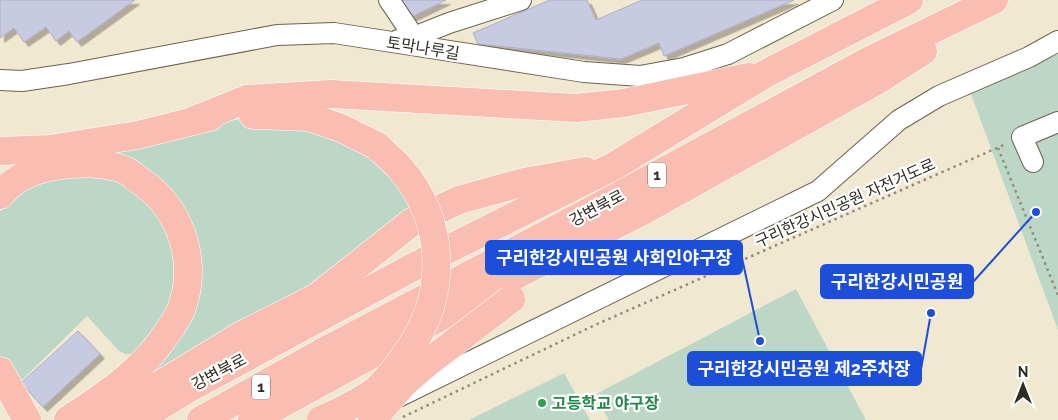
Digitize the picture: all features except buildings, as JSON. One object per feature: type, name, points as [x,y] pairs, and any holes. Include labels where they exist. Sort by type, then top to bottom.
[{"type":"highway","name":"강변북로","points":[[137,420],[186,390],[415,266],[614,166],[765,74],[909,0]]},
{"type":"highway","name":"강변북로","points":[[201,420],[321,353],[587,213],[868,61],[994,0]]},
{"type":"highway","points":[[252,420],[522,272],[641,212],[878,80],[1001,0]]},
{"type":"highway","points":[[192,121],[247,99],[331,94],[576,108],[624,103],[765,74]]},
{"type":"highway","points":[[0,151],[58,148],[138,135],[218,115],[309,117],[341,128],[377,146],[400,167],[416,191],[430,219],[435,240],[437,269],[432,303],[418,336],[394,372],[378,389],[356,403],[321,420]]},
{"type":"highway","points":[[0,195],[20,178],[40,168],[67,164],[105,164],[128,172],[154,190],[177,222],[184,240],[188,264],[186,288],[180,312],[160,344],[136,371],[117,388],[68,420]]},
{"type":"highway","points":[[102,420],[242,335],[317,297],[412,222],[459,200],[524,182],[614,166]]},
{"type":"highway","points":[[372,420],[403,384],[420,369],[510,299],[603,240],[641,212]]},
{"type":"highway","points":[[0,371],[27,420]]},
{"type":"street","points":[[390,0],[414,37]]},
{"type":"street","points":[[388,42],[414,37],[448,23],[521,0]]},
{"type":"street","name":"토막나루길","points":[[0,80],[22,81],[69,74],[277,35],[334,33],[584,72],[640,76],[684,68],[728,54],[833,0]]},
{"type":"street","points":[[349,420],[818,191],[899,120],[939,96],[1058,42]]},
{"type":"street","points":[[1033,162],[1022,137],[1058,122]]},
{"type":"path","name":"구리한강시민공원 자전거도로","points":[[397,420],[595,325],[1022,137]]},
{"type":"path","points":[[998,148],[1058,295]]},
{"type":"green space","points":[[1058,54],[1058,330],[971,94]]},
{"type":"green space","points":[[253,117],[332,128],[394,176],[412,211],[348,264],[156,378],[149,370],[190,232],[84,150]]},
{"type":"green space","points":[[83,170],[144,189],[178,246],[171,303],[143,348],[131,354],[119,351],[87,316],[17,385],[0,357],[0,211],[20,190]]},
{"type":"green space","points":[[796,289],[866,420],[609,420],[597,400],[598,393]]},
{"type":"green space","name":"고등학교 야구장","points":[[564,373],[590,420],[469,420]]},
{"type":"place","name":"구리한강시민공원","points":[[1036,212]]},
{"type":"place","name":"구리한강시민공원 제2주차장","points":[[931,313]]},
{"type":"place","name":"구리한강시민공원 사회인야구장","points":[[760,341]]},
{"type":"place","name":"고등학교 야구장","points":[[542,403]]}]
